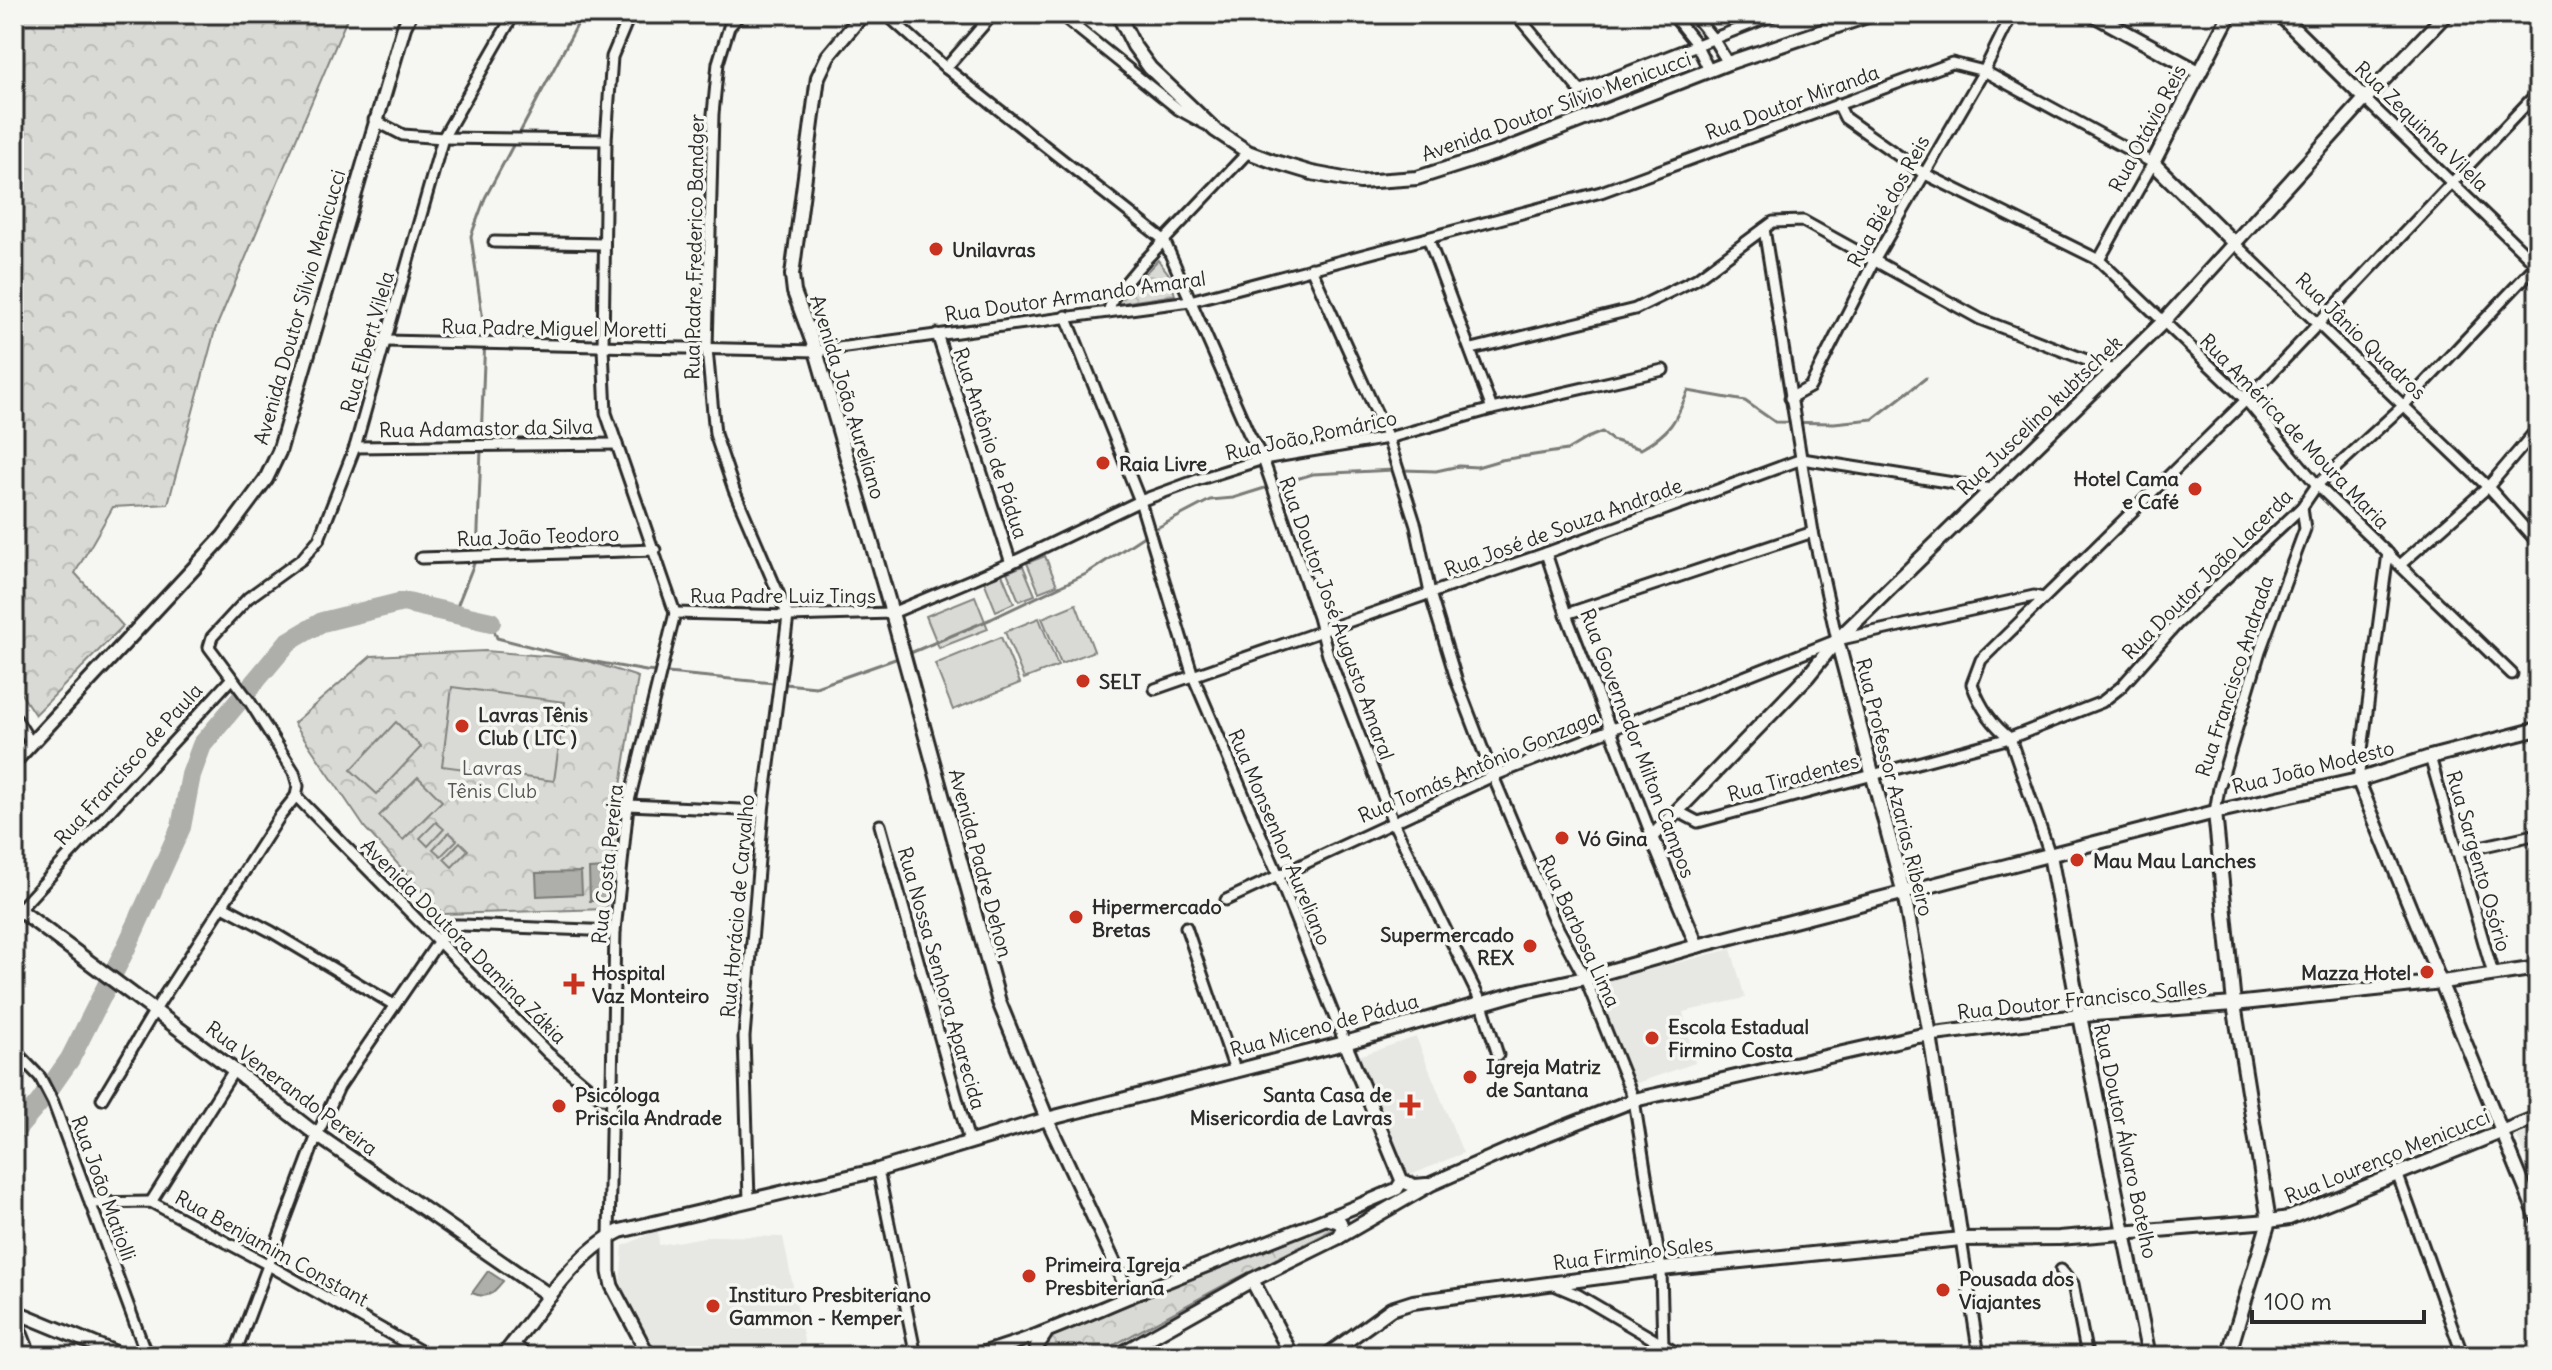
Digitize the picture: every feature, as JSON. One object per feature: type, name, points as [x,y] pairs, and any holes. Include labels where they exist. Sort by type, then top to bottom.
[{"type":"main road","name":"Avenida Doutor Sílvio Menicucci","points":[[14,762],[223,537],[266,479],[279,452],[374,120],[410,14]]},
{"type":"main road","name":"Avenida João Aureliano","points":[[863,14],[828,56],[818,77],[792,275],[794,292],[816,351],[892,613]]},
{"type":"main road","name":"Avenida Doutor Sílvio Menicucci","points":[[1118,14],[1134,46],[1150,68],[1215,130],[1248,152],[1312,173],[1360,182],[1417,178],[1502,151],[1709,70],[1873,14]]},
{"type":"main road","points":[[2092,14],[2199,72]]},
{"type":"main road","name":"Rua Otávio Reis","points":[[2153,163],[2230,14]]},
{"type":"main road","name":"Rua Juscelino kubtschek","points":[[1652,837],[1807,677],[1837,640],[2163,322],[2446,14]]},
{"type":"main road","name":"Rua Zequinha Vilela","points":[[2283,15],[2365,99]]},
{"type":"main road","name":"Rua Jânio Quadros","points":[[2153,163],[2235,244]]},
{"type":"main road","name":"Avenida Padre Dehon","points":[[892,613],[999,1002],[1047,1119]]},
{"type":"main road","name":"Rua Professor Azarias Ribeiro","points":[[1837,640],[1904,894],[1930,1035],[1961,1239]]},
{"type":"main road","name":"Rua João Modesto","points":[[2050,855],[2215,812],[2358,780],[2430,757],[2538,729]]},
{"type":"main road","name":"Rua Francisco Andrada","points":[[2215,812],[2234,1004],[2269,1221]]},
{"type":"main road","name":"Rua Governador Milton Campos","points":[[1652,837],[1697,946]]},
{"type":"main road","name":"Rua Miceno de Pádua","points":[[609,1237],[620,1231],[878,1170],[1047,1119],[2050,855]]},
{"type":"main road","name":"Rua Doutor Álvaro Botelho","points":[[2050,855],[2149,1356]]},
{"type":"main road","name":"Rua Venerando Pereira","points":[[17,908],[317,1135],[550,1296]]},
{"type":"main road","name":"Rua Doutor Francisco Salles","points":[[1117,1356],[1431,1184],[1634,1100],[1930,1035],[2080,1016],[2234,1004],[2442,982],[2538,968]]},
{"type":"main road","name":"Rua Lourenço Menicucci","points":[[1961,1239],[2124,1234],[2289,1218],[2538,1117]]},
{"type":"main road","points":[[1402,1181],[1415,1186],[1431,1184]]},
{"type":"main road","points":[[1329,1219],[1340,1222],[1343,1230],[1339,1237]]},
{"type":"main road","points":[[2228,1356],[2269,1221]]},
{"type":"main road","points":[[503,1356],[550,1296],[588,1254],[609,1237]]},
{"type":"main road","name":"Rua Firmino Sales","points":[[1326,1356],[1401,1305],[1661,1269],[1961,1239]]},
{"type":"main road","points":[[1252,1280],[1292,1356]]},
{"type":"main road","points":[[14,1312],[123,1356]]},
{"type":"main road","points":[[1036,1356],[1037,1346],[1045,1334]]},
{"type":"street","name":"Rua Elbert Vilela","points":[[231,679],[209,647],[212,637],[248,598],[302,559],[319,539],[355,447],[443,138],[514,14]]},
{"type":"street","points":[[630,14],[612,57],[606,140],[603,348],[606,413],[675,613]]},
{"type":"street","name":"Rua Padre Frederico Bandger","points":[[740,14],[729,27],[718,63],[713,114],[707,349],[715,434],[734,490],[788,616]]},
{"type":"street","points":[[886,14],[946,68],[1164,240]]},
{"type":"street","points":[[946,68],[993,14]]},
{"type":"street","points":[[1060,14],[1178,109],[1215,130]]},
{"type":"street","points":[[1516,14],[1580,91],[1776,14]]},
{"type":"street","points":[[1693,14],[1728,63]]},
{"type":"street","name":"Rua Bié dos Reis","points":[[1790,398],[1810,387],[1874,261],[1984,71],[2012,14]]},
{"type":"street","points":[[1674,15],[1696,44],[1709,70]]},
{"type":"street","name":"Rua Doutor Miranda","points":[[1428,238],[1601,192],[1952,63],[1984,71],[2153,163]]},
{"type":"street","points":[[2043,598],[2246,400],[2538,92]]},
{"type":"street","name":"Rua Zequinha Vilela","points":[[2365,99],[2537,265]]},
{"type":"street","name":"Rua América de Moura Maria","points":[[1838,104],[1845,118],[1923,173],[2099,260],[2246,400],[2317,485],[2512,674]]},
{"type":"street","points":[[374,120],[403,135],[606,140]]},
{"type":"street","points":[[1108,312],[1113,298],[1248,152]]},
{"type":"street","name":"Rua Otávio Reis","points":[[2099,260],[2153,163]]},
{"type":"street","points":[[1472,349],[1635,309],[1696,279],[1773,222],[1803,221],[1980,319],[2115,371]]},
{"type":"street","name":"Rua Professor Azarias Ribeiro","points":[[1764,229],[1813,532],[1837,640]]},
{"type":"street","points":[[1428,238],[1492,409]]},
{"type":"street","name":"Rua Doutor Armando Amaral","points":[[816,351],[1190,301],[1428,238]]},
{"type":"street","name":"Rua Doutor José Augusto Amaral","points":[[1164,240],[1249,434],[1263,459],[1337,680],[1393,822],[1482,1004],[1498,1055]]},
{"type":"street","points":[[494,242],[604,244]]},
{"type":"street","name":"Rua Jânio Quadros","points":[[2235,244],[2488,487],[2538,543]]},
{"type":"street","name":"Rua Doutor João Lacerda","points":[[2010,738],[2102,702],[2121,687],[2177,624],[2302,507],[2317,485],[2404,405],[2537,265]]},
{"type":"street","name":"Rua Barbosa Lima","points":[[1311,268],[1388,438],[1416,526],[1430,593],[1457,682],[1493,776],[1554,921],[1585,978],[1634,1100],[1661,1269],[1661,1351]]},
{"type":"street","name":"Rua Monsenhor Aureliano","points":[[1066,316],[1140,501],[1193,676],[1278,875],[1402,1181]]},
{"type":"street","name":"Rua Antônio de Pádua","points":[[937,334],[1011,563]]},
{"type":"street","name":"Rua Padre Miguel Moretti","points":[[386,341],[816,351]]},
{"type":"street","name":"Rua João Pomárico","points":[[892,613],[1011,563],[1140,501],[1263,459],[1388,438],[1492,409],[1663,370]]},
{"type":"street","points":[[2400,565],[2488,487],[2538,428]]},
{"type":"street","name":"Rua Adamastor da Silva","points":[[355,447],[617,444]]},
{"type":"street","name":"Rua José de Souza Andrade","points":[[1155,689],[1546,553],[1802,459],[1991,489]]},
{"type":"street","name":"Rua Francisco Andrada","points":[[2215,812],[2219,788],[2260,651],[2305,529],[2302,507]]},
{"type":"street","points":[[1566,614],[1813,532]]},
{"type":"street","name":"Rua João Teodoro","points":[[421,558],[655,550]]},
{"type":"street","name":"Rua Governador Milton Campos","points":[[1546,553],[1566,614],[1652,837]]},
{"type":"street","points":[[2388,553],[2358,780],[2538,1220]]},
{"type":"street","name":"Rua Tomás Antônio Gonzaga","points":[[1226,900],[1493,776],[1837,640],[2034,596],[2043,598]]},
{"type":"street","name":"Rua Doutor Álvaro Botelho","points":[[2043,598],[1981,660],[1972,684],[1980,705],[1999,730],[2010,738],[2050,855]]},
{"type":"street","points":[[1866,612],[1868,626],[1877,631]]},
{"type":"street","name":"Rua Padre Luiz Tings","points":[[675,613],[788,616],[892,613]]},
{"type":"street","name":"Rua Costa Pereira","points":[[609,1237],[615,931],[628,805],[675,613]]},
{"type":"street","name":"Rua Horácio de Carvalho","points":[[749,1200],[744,1037],[763,811],[788,616]]},
{"type":"street","points":[[1793,658],[1803,660],[1808,667],[1807,677]]},
{"type":"street","points":[[102,1099],[155,1010],[296,796],[298,786],[294,772],[250,702],[231,679]]},
{"type":"street","name":"Rua Francisco de Paula","points":[[17,908],[231,679]]},
{"type":"street","points":[[14,716],[31,743]]},
{"type":"street","name":"Rua Tiradentes","points":[[1679,812],[1698,822],[2010,738]]},
{"type":"street","name":"Rua Sargento Osório","points":[[2430,757],[2493,974]]},
{"type":"street","name":"Avenida Doutora Damina Zákia","points":[[296,796],[548,1053],[601,1098],[613,1099]]},
{"type":"street","points":[[628,805],[763,811]]},
{"type":"street","name":"Rua Nossa Senhora Aparecida","points":[[880,825],[969,1141]]},
{"type":"street","points":[[2457,852],[2538,834]]},
{"type":"street","points":[[223,906],[394,1005]]},
{"type":"street","points":[[234,1356],[317,1135],[339,1087],[436,942],[451,925],[615,931]]},
{"type":"street","points":[[1186,927],[1235,1070]]},
{"type":"street","name":"Rua João Matiolli","points":[[14,1050],[40,1077],[53,1102],[145,1353]]},
{"type":"street","points":[[151,1202],[234,1070]]},
{"type":"street","points":[[1047,1119],[1130,1296]]},
{"type":"street","points":[[878,1170],[916,1356]]},
{"type":"street","points":[[2397,1173],[2463,1356]]},
{"type":"street","points":[[979,1356],[1045,1334],[1130,1296],[1329,1219],[1397,1189],[1402,1181]]},
{"type":"street","name":"Rua Benjamim Constant","points":[[90,1203],[151,1202],[429,1356]]},
{"type":"street","points":[[609,1237],[612,1286],[649,1356]]},
{"type":"street","name":"Rua Professor Azarias Ribeiro","points":[[1961,1239],[1979,1356]]},
{"type":"street","points":[[2061,1270],[2073,1284],[2087,1356]]},
{"type":"street","points":[[1578,1295],[1576,1288],[1581,1279]]},
{"type":"street","points":[[1549,1283],[1578,1295],[1661,1351],[1682,1356]]},
{"type":"street","points":[[14,1312],[31,1356]]},
{"type":"street","points":[[513,1343],[528,1356]]},
{"type":"shaded area","points":[[605,868],[606,901],[590,901],[589,869]]},
{"type":"shaded area","points":[[581,872],[582,894],[537,896],[536,873]]},
{"type":"shaded area","name":"Escola Estadual Firmino Costa","points":[[1731,949],[1745,998],[1683,1012],[1695,1063],[1634,1084],[1594,984]]},
{"type":"shaded area","name":"Santa Casa de Misericordia de Lavras","points":[[1416,1037],[1463,1153],[1406,1177],[1356,1057]]},
{"type":"shaded area","points":[[2538,1128],[2538,1188],[2517,1136]]},
{"type":"shaded area","name":"Instituro Presbiteriano Gammon - Kemper","points":[[658,1230],[659,1245],[710,1236],[783,1237],[807,1356],[658,1356],[620,1288],[623,1246]]},
{"type":"shaded area","points":[[488,1271],[503,1281],[490,1294],[482,1296],[472,1293]]},
{"type":"green space","points":[[14,14],[349,14],[215,330],[168,504],[113,507],[75,573],[123,626],[35,715],[14,683]]},
{"type":"green space","points":[[1158,260],[1168,273],[1175,295],[1115,304]]},
{"type":"green space","points":[[1045,556],[1057,585],[1039,592],[1027,563]]},
{"type":"green space","points":[[1023,566],[1035,595],[1019,601],[1007,572]]},
{"type":"green space","points":[[1002,574],[1014,603],[996,611],[984,581]]},
{"type":"green space","points":[[975,596],[988,629],[939,648],[926,616]]},
{"type":"green space","points":[[1076,604],[1094,651],[1061,664],[1042,618]]},
{"type":"green space","points":[[1039,618],[1058,666],[1024,679],[1005,632]]},
{"type":"green space","points":[[1001,637],[1020,683],[953,710],[935,664]]},
{"type":"green space","name":"Lavras Tênis Club","points":[[485,651],[582,659],[638,677],[618,805],[607,909],[443,914],[365,828],[294,723],[371,656]]},
{"type":"green space","points":[[452,687],[565,702],[554,781],[442,766]]},
{"type":"green space","points":[[396,722],[421,747],[377,794],[351,770]]},
{"type":"green space","points":[[418,777],[442,801],[403,840],[379,816]]},
{"type":"green space","points":[[436,822],[444,829],[428,846],[420,838]]},
{"type":"green space","points":[[449,832],[457,840],[441,856],[433,849]]},
{"type":"green space","points":[[460,842],[468,850],[452,867],[444,859]]},
{"type":"green space","points":[[1332,1220],[1337,1228],[1094,1356],[1043,1356],[1044,1340]]},
{"type":"waterway","points":[[481,442],[485,335],[471,236],[485,198],[583,14]]},
{"type":"waterway","points":[[1402,470],[1477,467],[1501,460],[1567,450],[1602,432],[1612,440],[1641,449],[1671,425],[1688,391],[1745,401],[1775,422],[1834,423],[1873,419],[1926,378]]},
{"type":"waterway","points":[[454,614],[477,556],[481,450]]},
{"type":"waterway","points":[[1276,485],[1313,474],[1394,470]]},
{"type":"waterway","points":[[1153,530],[1210,500],[1233,498],[1268,487]]},
{"type":"waterway","points":[[908,654],[1086,574],[1147,534]]},
{"type":"waterway","points":[[14,1132],[70,1059],[125,950],[181,827],[191,775],[202,745],[288,642],[322,622],[403,602],[491,622]]},
{"type":"waterway","points":[[491,622],[497,638],[579,659],[646,671],[816,687],[901,657]]},
{"type":"place","name":"Unilavras","points":[[936,249]]},
{"type":"place","name":"Raia Livre","points":[[1103,463]]},
{"type":"place","name":"Hotel Cama e Café","points":[[2195,489]]},
{"type":"place","name":"SELT","points":[[1083,681]]},
{"type":"place","name":"Lavras Tênis Club ( LTC )","points":[[462,726]]},
{"type":"place","name":"Vó Gina","points":[[1562,838]]},
{"type":"place","name":"Mau Mau Lanches","points":[[2077,860]]},
{"type":"place","name":"Hipermercado Bretas","points":[[1076,917]]},
{"type":"place","name":"Supermercado REX","points":[[1530,946]]},
{"type":"place","name":"Mazza Hotel","points":[[2427,972]]},
{"type":"place","name":"Hospital Vaz Monteiro","points":[[574,984]]},
{"type":"place","name":"Escola Estadual Firmino Costa","points":[[1652,1038]]},
{"type":"place","name":"Igreja Matriz de Santana","points":[[1470,1077]]},
{"type":"place","name":"Santa Casa de Misericordia de Lavras","points":[[1410,1105]]},
{"type":"place","name":"Psicóloga Priscila Andrade","points":[[559,1106]]},
{"type":"place","name":"Primeira Igreja Presbiteriana","points":[[1029,1276]]},
{"type":"place","name":"Pousada dos Viajantes","points":[[1943,1290]]},
{"type":"place","name":"Instituro Presbiteriano Gammon - Kemper","points":[[713,1306]]}]
